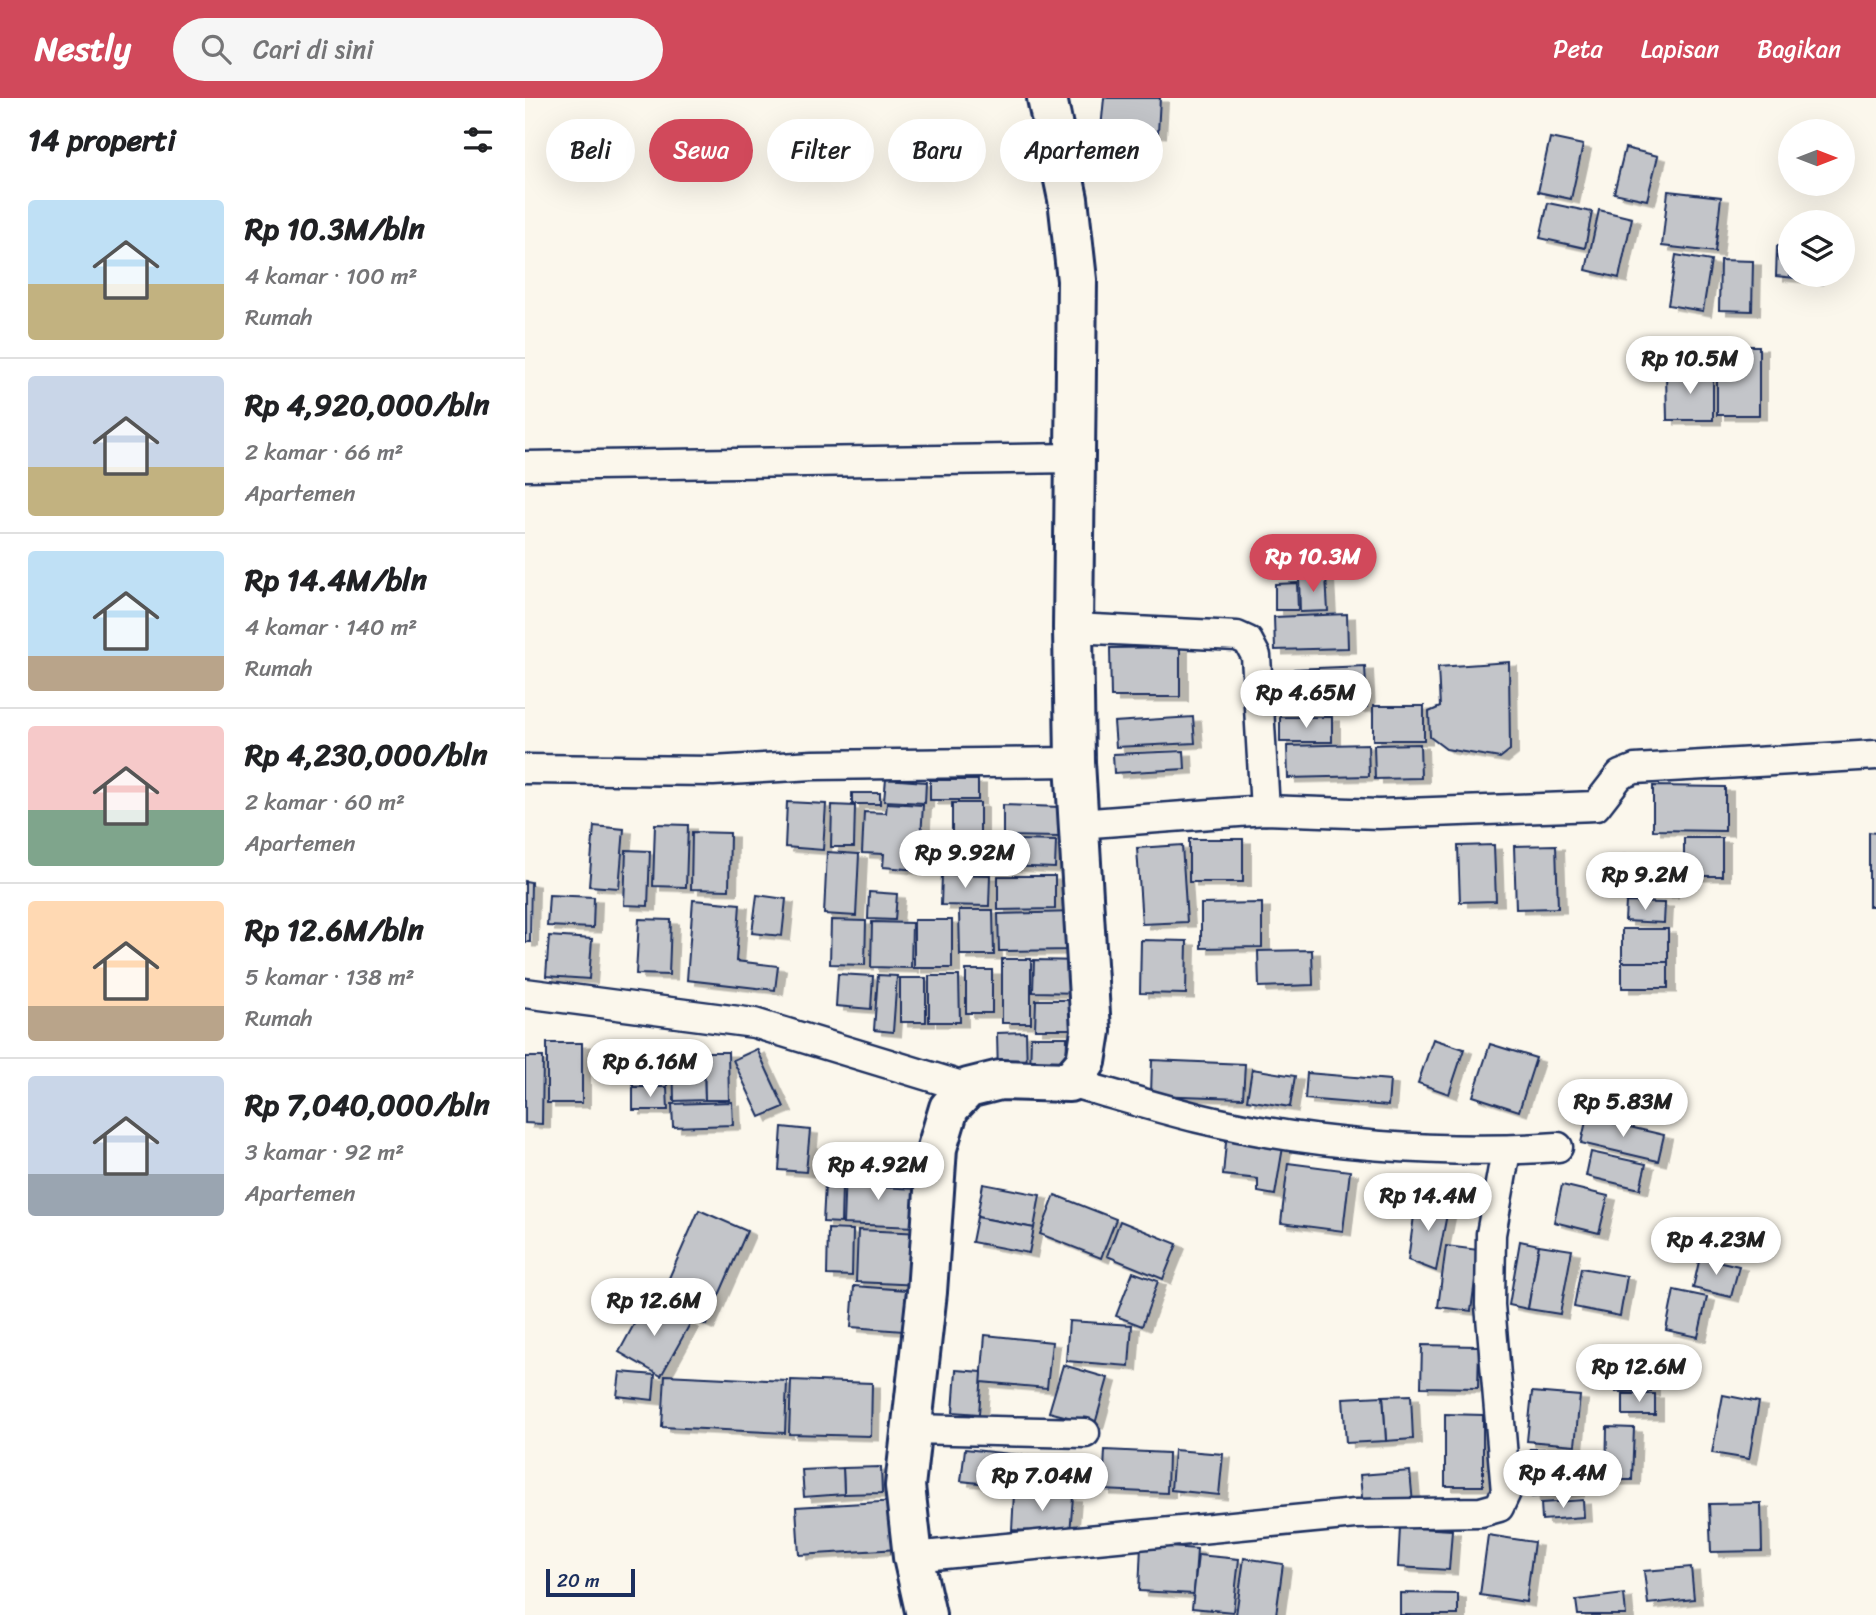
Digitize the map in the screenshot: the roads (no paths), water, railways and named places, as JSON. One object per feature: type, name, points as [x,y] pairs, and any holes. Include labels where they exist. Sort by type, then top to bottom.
[{"type":"street","points":[[1047,98],[1068,199],[1076,280],[1073,628],[1075,762],[1091,1031],[1086,1062],[1069,1082]]},
{"type":"street","points":[[525,466],[1076,458]]},
{"type":"street","points":[[1073,628],[1237,636],[1248,641],[1256,656],[1265,810]]},
{"type":"street","points":[[1079,824],[1265,810],[1379,814],[1597,806],[1620,775],[1635,769],[1876,755]]},
{"type":"street","points":[[525,769],[713,771],[813,765],[1075,762]]},
{"type":"street","points":[[525,993],[754,1023],[968,1088],[1000,1080],[1069,1082],[1200,1118],[1343,1142],[1506,1151],[1559,1147]]},
{"type":"street","points":[[926,1615],[913,1557],[905,1486],[927,1292],[937,1148],[949,1108],[968,1088]]},
{"type":"street","points":[[913,1557],[1355,1514],[1481,1512],[1499,1507],[1506,1492],[1491,1328],[1491,1234],[1506,1151]]},
{"type":"street","points":[[911,1429],[1085,1433]]}]
